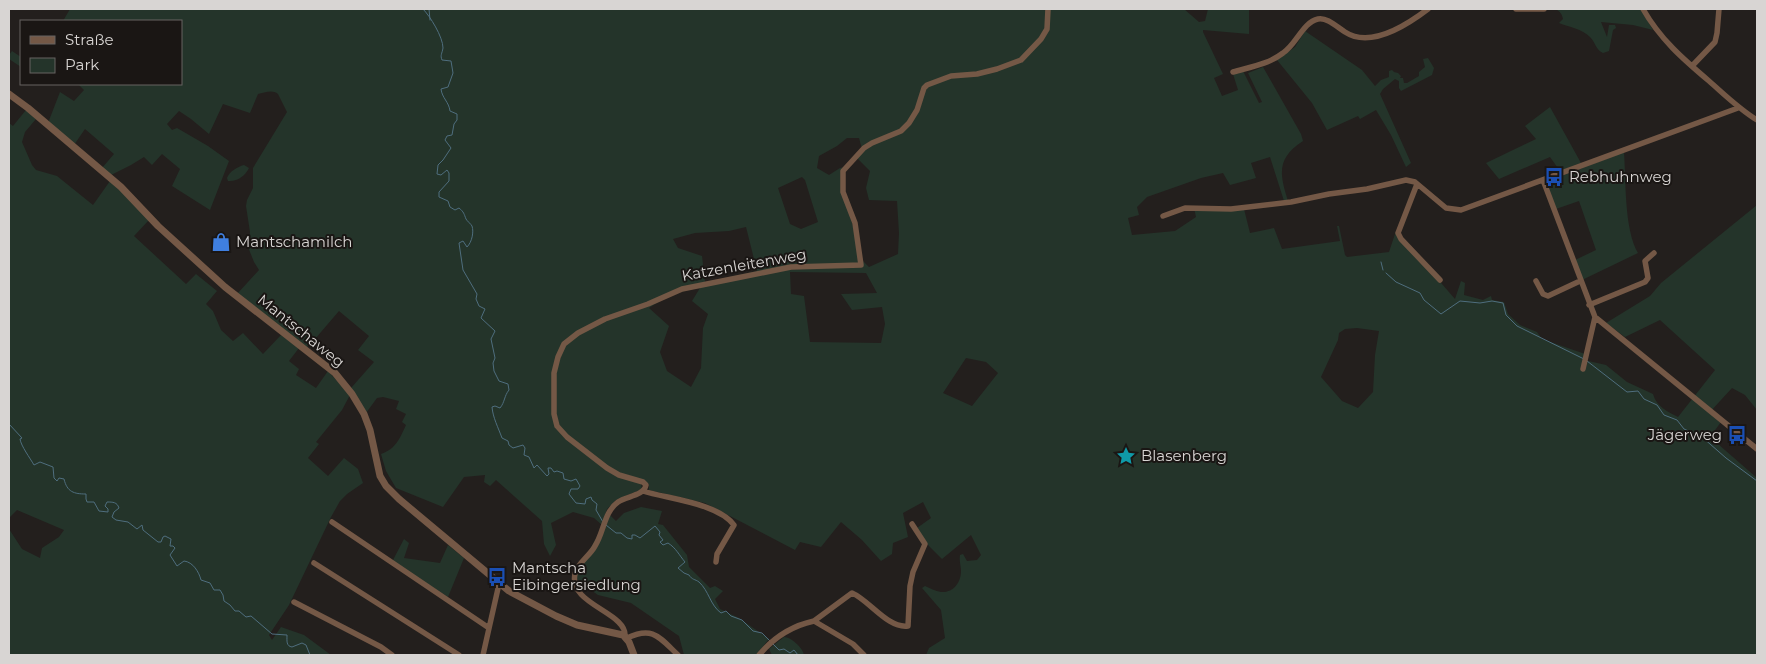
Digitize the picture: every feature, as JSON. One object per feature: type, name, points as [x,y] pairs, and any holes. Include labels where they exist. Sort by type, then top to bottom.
[{"type":"street","name":"Katzenleitenweg","points":[[643,491],[646,486],[644,483],[619,475],[607,468],[567,437],[557,426],[554,414],[554,373],[564,344],[605,319],[648,304],[682,289],[792,267],[861,265],[855,224],[842,192],[843,171],[864,148],[901,131],[909,123],[917,110],[927,84],[951,76],[997,70],[1021,60],[1041,39],[1047,29],[1048,9]]},
{"type":"street","points":[[1234,72],[1263,64],[1283,54],[1293,45],[1308,24],[1317,19],[1325,19],[1351,35],[1366,37],[1377,36],[1402,26],[1428,9]]},
{"type":"street","points":[[1516,9],[1544,9]]},
{"type":"street","points":[[1644,9],[1663,38],[1738,108],[1757,120]]},
{"type":"street","points":[[1692,66],[1715,42],[1720,9]]},
{"type":"street","name":"Mantschaweg","points":[[9,94],[121,187],[158,226],[225,287],[335,373],[357,400],[366,418],[378,470],[386,486],[410,509],[499,584],[520,598],[584,628],[618,634],[626,638]]},
{"type":"street","points":[[1163,216],[1185,208],[1231,209],[1291,202],[1411,180],[1443,206],[1456,210],[1738,108]]},
{"type":"street","points":[[1543,180],[1594,317],[1757,449]]},
{"type":"street","points":[[1417,184],[1398,233],[1401,239],[1440,280]]},
{"type":"street","points":[[1589,305],[1645,282],[1648,278],[1645,262],[1654,253]]},
{"type":"street","points":[[1536,281],[1543,294],[1548,296],[1580,281]]},
{"type":"street","points":[[1584,367],[1594,317]]},
{"type":"street","points":[[634,655],[623,626],[588,601],[579,591],[575,582],[576,570],[595,548],[612,507],[620,500],[643,491],[716,510],[734,524],[717,554],[716,562]]},
{"type":"street","points":[[332,522],[489,628]]},
{"type":"street","points":[[759,655],[772,640],[796,626],[814,621],[852,593],[894,624],[902,627],[908,626],[910,586],[913,572],[925,544],[912,524]]},
{"type":"street","points":[[314,563],[459,655]]},
{"type":"street","points":[[483,655],[499,584]]},
{"type":"street","points":[[294,602],[392,655]]},
{"type":"street","points":[[814,621],[853,644],[864,655]]},
{"type":"street","points":[[626,638],[642,632],[653,634],[678,655]]},
{"type":"green space","points":[[70,9],[1184,9],[1199,22],[1205,21],[1208,9],[1249,9],[1249,34],[1203,30],[1203,32],[1223,74],[1214,78],[1222,96],[1238,90],[1233,74],[1243,71],[1259,103],[1262,102],[1248,73],[1263,67],[1301,134],[1303,141],[1288,154],[1282,167],[1283,182],[1288,201],[1284,201],[1270,157],[1251,163],[1256,178],[1230,185],[1223,173],[1201,178],[1147,197],[1137,207],[1139,215],[1128,218],[1132,235],[1175,231],[1196,217],[1194,208],[1244,209],[1250,233],[1274,228],[1282,249],[1340,241],[1337,226],[1339,226],[1347,257],[1389,252],[1396,231],[1455,299],[1461,281],[1465,283],[1464,295],[1483,300],[1491,296],[1492,300],[1504,302],[1508,314],[1520,325],[1537,332],[1542,339],[1585,354],[1584,360],[1606,365],[1627,382],[1653,394],[1666,411],[1678,417],[1715,370],[1660,320],[1625,337],[1606,323],[1650,296],[1661,283],[1757,205],[1757,410],[1745,395],[1732,388],[1709,413],[1721,422],[1710,437],[1757,478],[1757,655],[926,655],[929,648],[945,638],[941,610],[922,588],[925,586],[941,592],[953,589],[961,575],[960,555],[963,554],[967,561],[977,560],[981,555],[971,535],[942,559],[929,546],[917,528],[931,518],[923,502],[903,513],[908,537],[893,543],[892,554],[881,561],[862,540],[841,522],[821,547],[800,542],[795,550],[705,503],[649,490],[649,484],[625,474],[641,483],[642,489],[616,500],[607,509],[602,525],[594,518],[573,512],[551,523],[556,545],[550,556],[544,544],[542,521],[496,480],[490,486],[484,482],[485,475],[464,477],[443,507],[396,488],[386,471],[381,454],[394,446],[399,439],[406,425],[402,422],[406,414],[396,409],[399,401],[383,397],[377,398],[366,413],[351,388],[374,362],[358,350],[369,336],[339,311],[309,346],[306,347],[237,294],[259,270],[248,247],[250,232],[246,206],[253,188],[253,168],[287,112],[278,94],[271,92],[258,94],[250,113],[223,104],[209,134],[179,111],[167,124],[172,130],[177,128],[229,161],[210,210],[172,186],[180,169],[162,154],[152,165],[144,157],[111,175],[102,168],[114,154],[85,129],[74,145],[48,123],[60,92],[74,101],[84,90],[79,85],[182,85],[182,20],[64,20]],"holes":[[[847,138],[859,138],[862,149],[844,167],[829,175],[817,168],[819,156]],[[857,158],[870,171],[866,188],[869,200],[897,201],[898,254],[869,267],[863,261],[845,191],[845,173]],[[802,177],[805,180],[818,222],[801,229],[790,224],[778,188]],[[746,227],[757,271],[705,282],[702,256],[678,248],[673,239],[695,233],[729,231]],[[790,272],[866,273],[877,293],[841,294],[852,310],[882,307],[885,324],[881,343],[810,342],[804,296],[791,294]],[[700,288],[692,301],[708,314],[703,328],[701,368],[691,387],[667,371],[660,352],[669,326],[649,308],[667,297]],[[1357,328],[1379,331],[1375,355],[1373,392],[1358,408],[1342,401],[1321,377],[1338,340],[1339,333],[1345,329]],[[966,358],[986,362],[998,373],[972,406],[943,393]]]},
{"type":"green space","points":[[1555,9],[1641,9],[1653,30],[1633,25],[1601,22],[1607,37],[1609,25],[1615,25],[1616,28],[1613,30],[1609,51],[1603,53],[1598,50],[1587,34],[1559,23],[1563,17]]},
{"type":"green space","points":[[1305,31],[1362,70],[1375,86],[1381,80],[1389,77],[1389,71],[1392,70],[1401,76],[1400,78],[1403,78],[1404,83],[1407,83],[1419,76],[1419,72],[1425,67],[1423,59],[1428,58],[1434,68],[1432,75],[1401,91],[1399,81],[1395,79],[1380,94],[1411,163],[1406,167],[1391,135],[1376,110],[1360,119],[1358,116],[1327,130],[1312,103],[1277,60],[1295,47]]},
{"type":"green space","points":[[12,51],[20,56],[20,66],[9,59]]},
{"type":"green space","points":[[1550,107],[1581,163],[1560,171],[1550,157],[1499,179],[1486,163],[1536,139],[1525,126]]},
{"type":"green space","points":[[26,110],[36,119],[25,132],[22,142],[36,170],[57,176],[93,205],[110,181],[149,220],[134,236],[186,284],[196,274],[217,291],[206,304],[213,311],[221,330],[233,341],[243,333],[263,354],[281,335],[299,348],[289,361],[299,369],[296,375],[316,388],[328,371],[350,395],[342,410],[316,442],[319,444],[308,458],[328,476],[344,458],[358,469],[363,483],[340,501],[289,605],[269,635],[272,640],[281,627],[304,635],[331,655],[9,655],[9,529],[22,549],[40,558],[42,548],[59,537],[64,530],[17,510],[9,518],[9,123],[13,126]]},
{"type":"green space","points":[[1624,152],[1628,218],[1633,243],[1638,253],[1582,280],[1575,260],[1596,250],[1579,201],[1556,209],[1547,185],[1548,181]]},
{"type":"green space","points":[[244,165],[249,168],[243,176],[235,181],[228,181],[227,178],[232,171]]},
{"type":"green space","points":[[641,507],[662,511],[658,524],[663,525],[687,555],[689,567],[710,588],[715,586],[723,591],[715,599],[720,609],[739,618],[769,639],[756,655],[684,655],[679,636],[631,603],[598,595],[578,581],[576,575],[609,514],[616,521],[624,513]]},
{"type":"green space","points":[[404,539],[409,543],[404,558],[440,563],[448,545],[464,558],[448,597],[393,562]]},
{"type":"green space","points":[[784,637],[796,643],[804,655],[772,655],[769,649]]},
{"type":"waterway","points":[[423,9],[441,38],[443,48],[442,60],[451,61],[453,73],[448,87],[441,89],[450,111],[457,114],[452,135],[447,136],[445,140],[451,148],[438,165],[437,174],[441,175],[447,170],[449,173],[449,181],[439,192],[439,197],[448,201],[450,207],[455,210],[461,209],[472,226],[473,231],[469,245],[467,247],[463,241],[459,243],[463,270],[477,294],[476,299],[479,306],[485,309],[481,318],[495,331],[491,339],[495,358],[493,363],[494,371],[499,381],[508,384],[509,390],[502,406],[500,408],[492,407],[495,419],[502,438],[508,441],[509,445],[513,448],[523,445],[525,448],[524,455],[529,457],[534,468],[537,465],[547,476],[549,474],[548,468],[551,468],[554,472],[563,473],[564,479],[571,481],[576,479],[580,486],[578,489],[571,489],[569,494],[576,503],[585,504],[586,499],[591,497],[597,504],[596,510],[603,522]]},
{"type":"waterway","points":[[429,9],[430,20]]},
{"type":"waterway","points":[[1381,262],[1383,270]]},
{"type":"waterway","points":[[1386,273],[1396,282],[1420,293],[1424,300],[1441,314],[1460,301],[1503,303],[1506,315],[1517,326],[1584,359]]},
{"type":"waterway","points":[[1587,361],[1627,392],[1638,391],[1644,399],[1657,405],[1664,415],[1677,420],[1684,429],[1702,437],[1757,481]]},
{"type":"waterway","points":[[9,424],[22,438],[20,439],[22,445],[34,465],[40,462],[53,467],[54,478],[57,481],[59,478],[64,479],[69,489],[86,494],[87,502],[94,502],[99,511],[108,512],[105,506],[107,502],[115,503],[119,508],[112,517],[116,520],[128,522],[137,529],[142,525],[143,530],[158,542],[161,542],[165,536],[171,539],[170,546],[175,548],[170,555],[177,566],[184,561],[193,565],[201,580],[210,583],[214,590],[220,590],[224,601],[235,611],[239,611],[246,617],[251,616],[272,634],[287,635],[289,646],[292,647],[302,643],[306,645],[310,655]]},
{"type":"waterway","points":[[606,525],[616,533],[621,533],[627,538],[632,539],[632,535],[640,538],[655,526],[663,540],[660,542],[663,545],[668,543],[671,545],[685,562],[678,568],[699,582],[717,610],[721,613],[726,611],[731,616],[742,620],[753,631],[762,633],[770,641]]},
{"type":"waterway","points":[[773,644],[779,650],[784,649],[790,653],[794,650],[798,655]]},
{"type":"waterway","points":[[321,655],[326,655]]},
{"type":"place","name":"Rebhuhnweg","points":[[1554,177]]},
{"type":"place","name":"Mantschamilch","points":[[221,242]]},
{"type":"place","name":"Jägerweg","points":[[1737,435]]},
{"type":"place","name":"Blasenberg","points":[[1126,456]]},
{"type":"place","name":"Mantscha Eibingersiedlung","points":[[497,577]]}]
